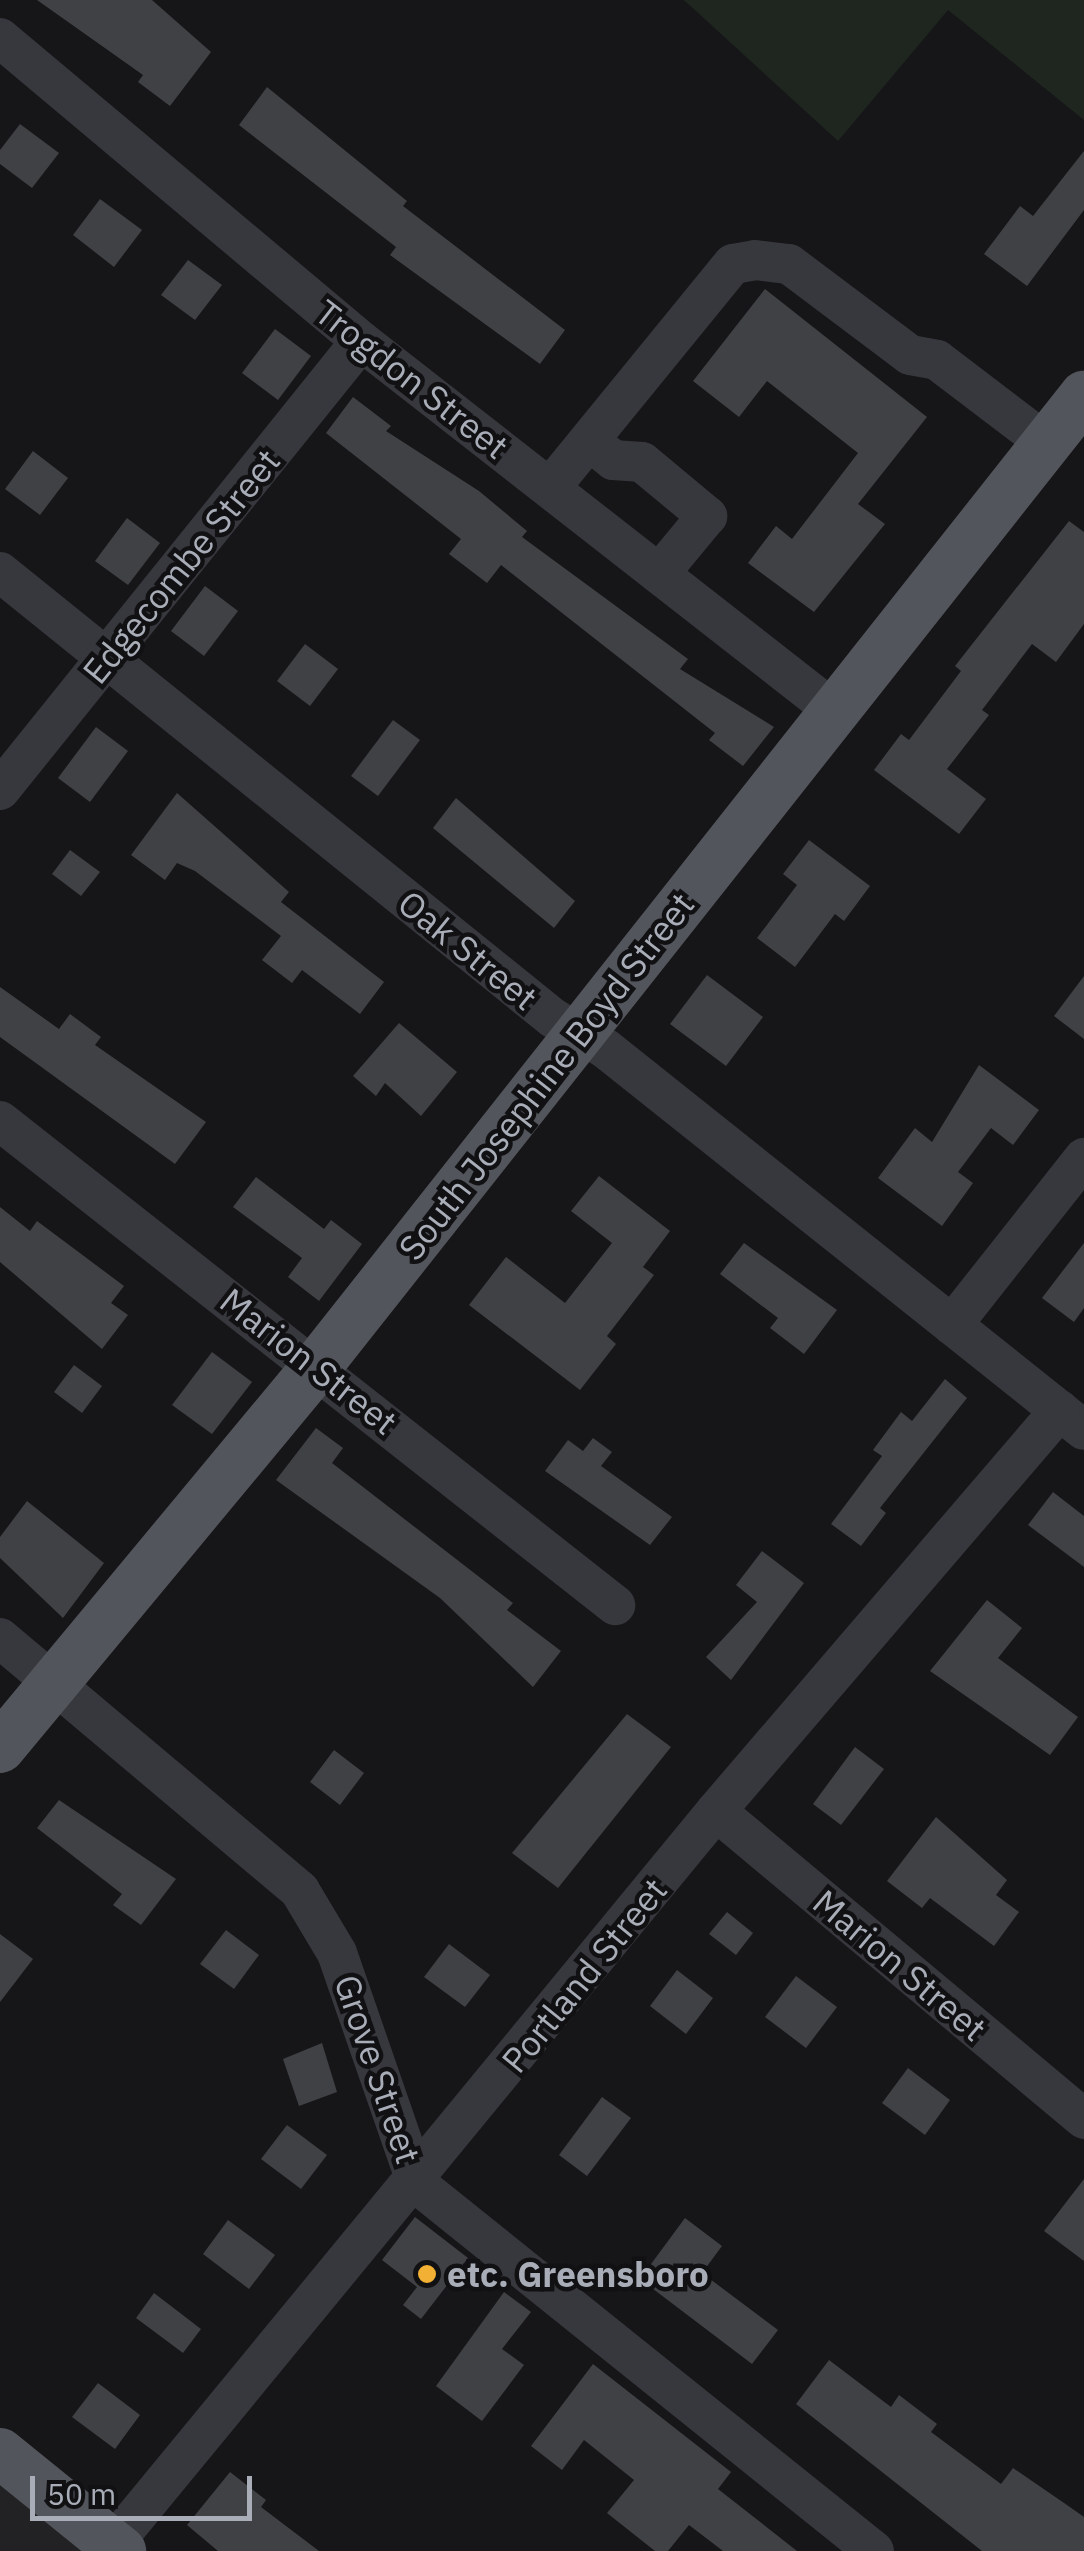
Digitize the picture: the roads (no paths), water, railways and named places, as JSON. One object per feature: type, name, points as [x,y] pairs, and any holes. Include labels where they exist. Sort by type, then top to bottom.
[{"type":"main road","name":"South Josephine Boyd Street","points":[[0,1748],[317,1366],[581,1035],[832,709],[1084,396]]},
{"type":"main road","points":[[0,2454],[117,2548]]},
{"type":"street","name":"Trogdon Street","points":[[0,38],[361,341],[832,709]]},
{"type":"street","points":[[550,488],[732,264],[755,260],[789,264],[910,354],[937,360],[1046,444]]},
{"type":"street","name":"Edgecombe Street","points":[[0,790],[361,341]]},
{"type":"street","points":[[588,440],[612,460],[642,462],[707,516],[659,574]]},
{"type":"street","name":"Oak Street","points":[[0,572],[1072,1420]]},
{"type":"street","name":"Marion Street","points":[[0,1120],[317,1366],[615,1605]]},
{"type":"street","points":[[952,1325],[1084,1158]]},
{"type":"street","name":"Portland Street","points":[[117,2548],[716,1812],[1072,1420]]},
{"type":"street","name":"Grove Street","points":[[0,1638],[300,1892],[337,1953],[417,2184],[874,2551]]},
{"type":"street","name":"Marion Street","points":[[716,1812],[1084,2119]]},
{"type":"place","name":"etc. Greensboro","points":[[427,2274]]}]
